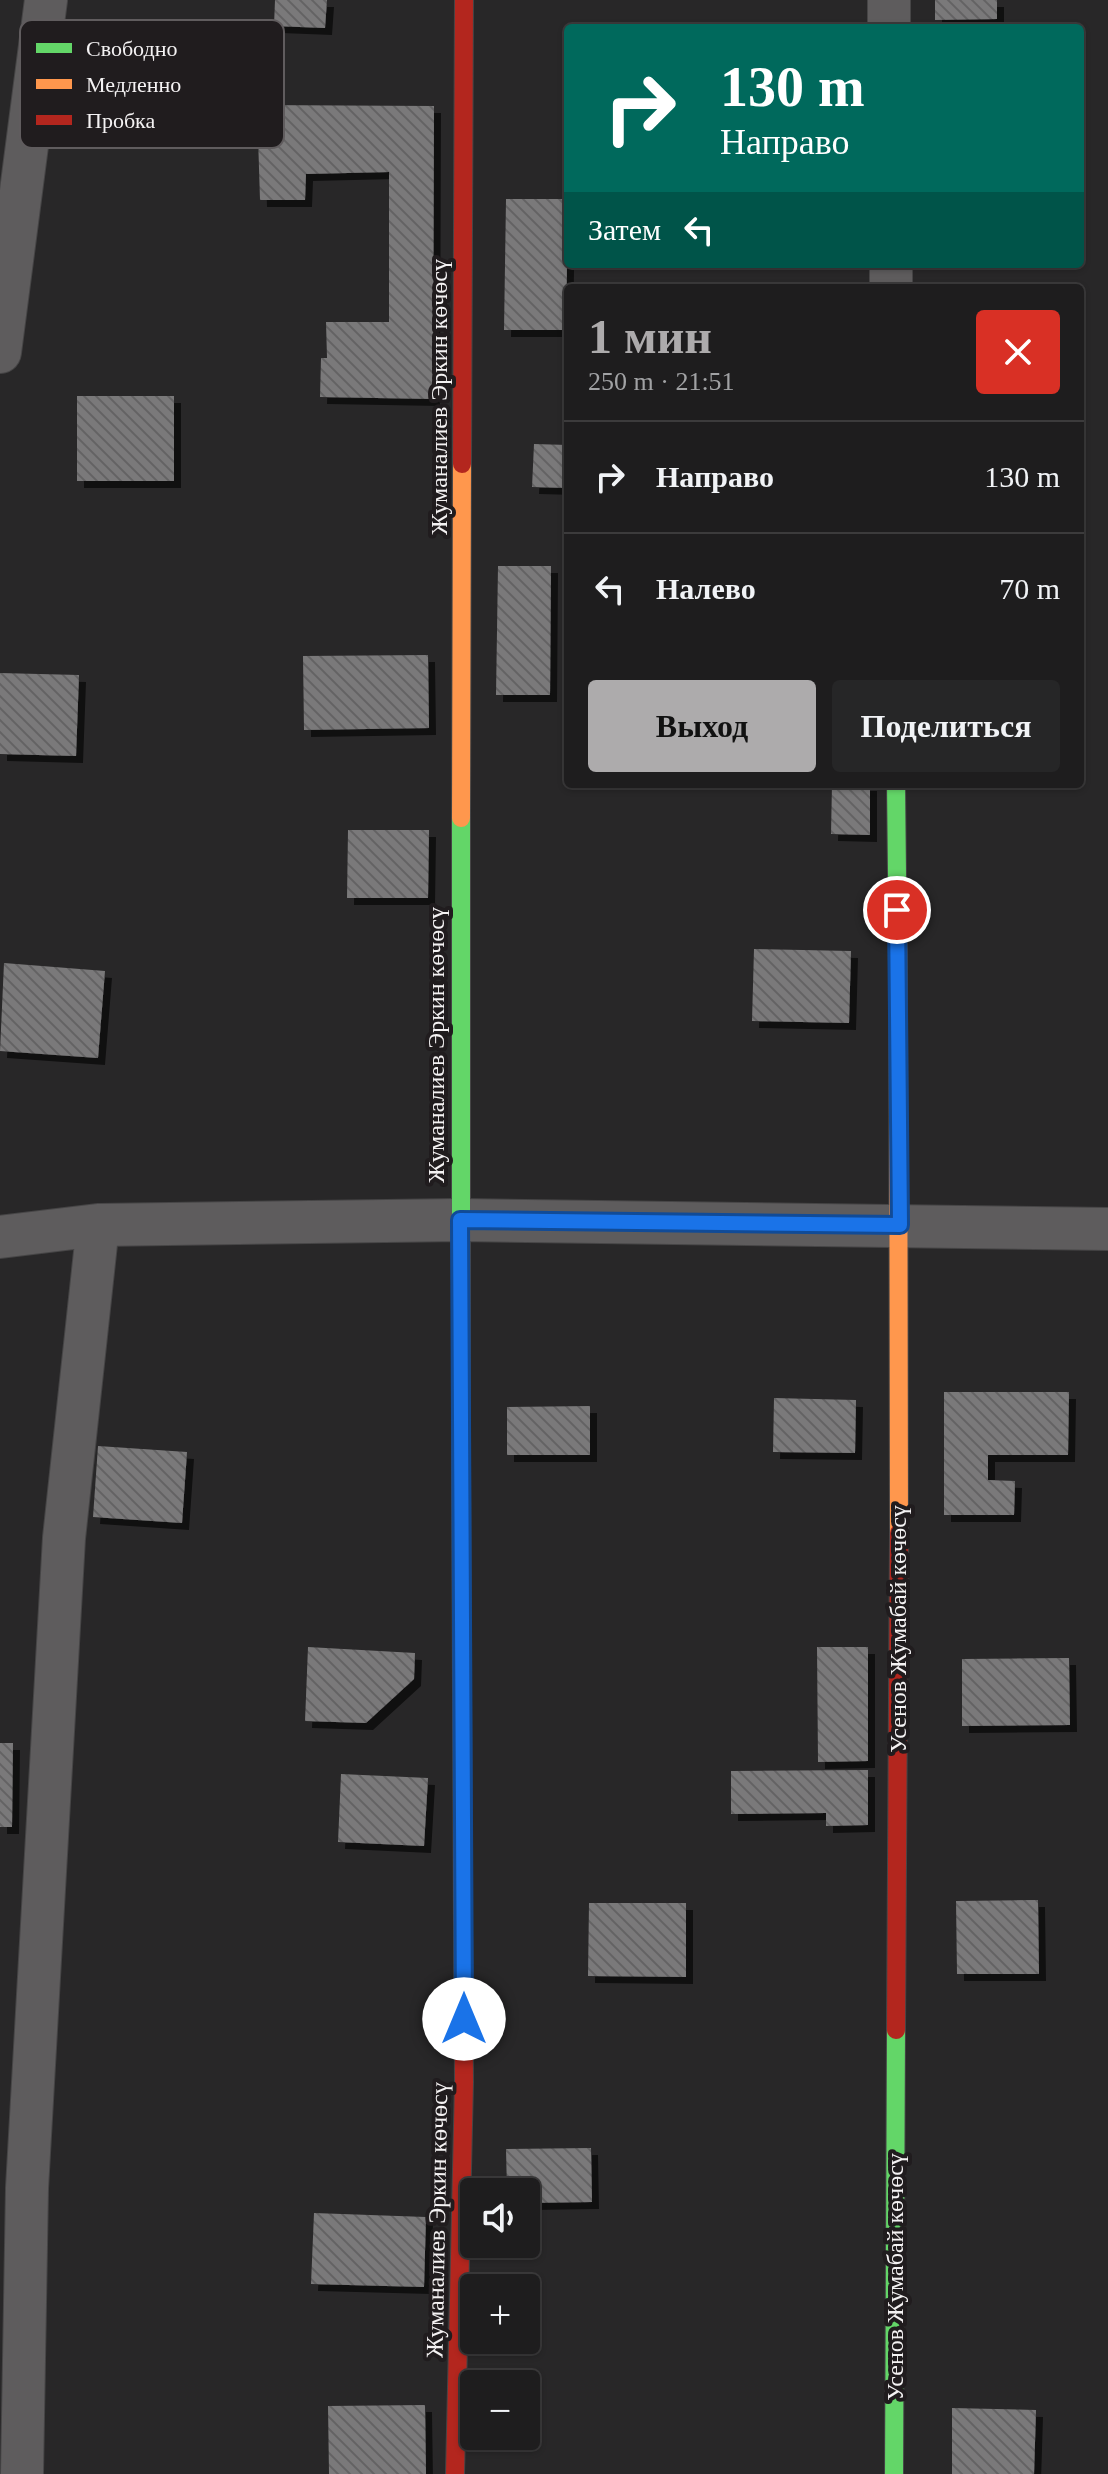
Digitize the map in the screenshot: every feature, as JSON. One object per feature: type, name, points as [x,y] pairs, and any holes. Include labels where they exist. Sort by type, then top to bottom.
[{"type":"street","points":[[43,20],[46,0]]},
{"type":"street","name":"Жуманалиев Эркин көчөсү","points":[[455,2474],[464,2082],[460,1220],[464,0]]},
{"type":"street","points":[[889,0],[889,24]]},
{"type":"street","points":[[0,352],[27,148]]},
{"type":"street","name":"Усенов Жумабай көчөсү","points":[[894,2474],[900,1225],[896,788]]},
{"type":"street","points":[[0,1237],[98,1225],[460,1220],[1108,1229]]},
{"type":"street","points":[[22,2474],[27,2188],[64,1538],[98,1225]]},
{"type":"building","points":[[275,0],[327,0],[325,28],[284,26],[284,20],[274,20]]},
{"type":"building","points":[[935,0],[997,0],[997,19],[935,20]]},
{"type":"building","points":[[284,105],[434,106],[433,399],[320,397],[321,358],[327,358],[326,322],[389,322],[389,172],[306,174],[305,200],[260,200],[258,148],[284,148]]},
{"type":"building","points":[[506,199],[564,199],[564,268],[567,268],[564,330],[504,330]]},
{"type":"building","points":[[77,396],[174,396],[174,481],[77,481]]},
{"type":"building","points":[[534,444],[564,445],[564,488],[532,487]]},
{"type":"building","points":[[498,566],[551,566],[550,695],[496,695]]},
{"type":"building","points":[[428,655],[429,728],[304,730],[303,656]]},
{"type":"building","points":[[0,673],[79,675],[76,756],[0,754]]},
{"type":"building","points":[[832,788],[870,788],[870,835],[831,834]]},
{"type":"building","points":[[348,830],[429,830],[428,898],[347,898]]},
{"type":"building","points":[[754,949],[851,951],[849,1023],[752,1021]]},
{"type":"building","points":[[4,963],[105,971],[98,1058],[0,1051]]},
{"type":"building","points":[[944,1392],[1069,1392],[1068,1455],[988,1455],[988,1480],[1015,1481],[1014,1515],[944,1515]]},
{"type":"building","points":[[774,1398],[856,1400],[855,1453],[773,1452]]},
{"type":"building","points":[[590,1406],[590,1455],[507,1455],[507,1407]]},
{"type":"building","points":[[98,1446],[187,1452],[182,1523],[93,1517]]},
{"type":"building","points":[[308,1647],[415,1653],[414,1679],[366,1723],[305,1721]]},
{"type":"building","points":[[817,1647],[868,1647],[868,1761],[818,1762]]},
{"type":"building","points":[[1069,1658],[1070,1725],[962,1726],[962,1659]]},
{"type":"building","points":[[0,1743],[13,1743],[12,1827],[0,1827]]},
{"type":"building","points":[[868,1770],[868,1825],[826,1826],[826,1813],[731,1814],[731,1771]]},
{"type":"building","points":[[341,1774],[428,1778],[424,1846],[338,1842]]},
{"type":"building","points":[[1038,1900],[1039,1974],[957,1974],[956,1901]]},
{"type":"building","points":[[589,1903],[686,1903],[686,1977],[588,1976]]},
{"type":"building","points":[[591,2148],[592,2202],[540,2203],[540,2178],[507,2178],[506,2149]]},
{"type":"building","points":[[314,2213],[426,2217],[424,2287],[311,2284]]},
{"type":"building","points":[[425,2405],[426,2474],[329,2474],[328,2406]]},
{"type":"building","points":[[952,2408],[1036,2410],[1034,2474],[952,2474]]},
{"type":"traffic: fast","points":[[896,788],[898,966]]},
{"type":"traffic: fast","points":[[461,818],[461,1462]]},
{"type":"traffic: fast","points":[[894,2474],[896,2030]]},
{"type":"traffic: slow","points":[[461,818],[462,464]]},
{"type":"traffic: slow","points":[[898,966],[899,1533]]},
{"type":"traffic: slow","points":[[461,1462],[463,1929]]},
{"type":"traffic: jam","points":[[462,464],[464,0]]},
{"type":"traffic: jam","points":[[896,2030],[899,1533]]},
{"type":"traffic: jam","points":[[455,2474],[464,2082],[463,1929]]},
{"type":"route","points":[[464,2019],[460,1220],[900,1225],[897,910]]}]
